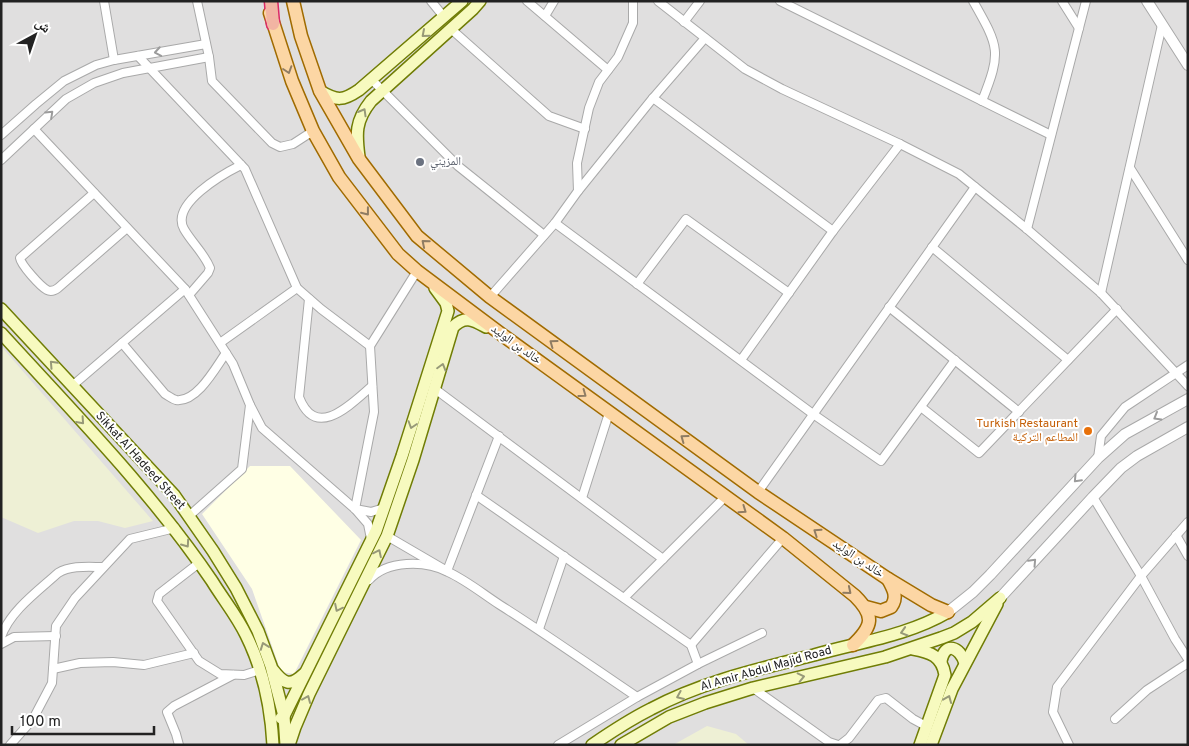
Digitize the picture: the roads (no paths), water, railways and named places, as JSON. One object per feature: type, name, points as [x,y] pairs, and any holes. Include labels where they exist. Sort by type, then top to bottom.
[{"type":"highway","points":[[271,1],[273,24]]},
{"type":"main road","name":"خالد بن الوليد","points":[[266,1],[292,81],[313,132],[339,176],[398,254],[417,271],[501,334],[784,538],[866,607],[881,611],[891,607],[895,596],[888,579]]},
{"type":"main road","name":"خالد بن الوليد","points":[[293,1],[301,36],[320,90],[360,159],[417,236],[490,297],[758,492],[888,579],[931,605],[948,612]]},
{"type":"main road","points":[[320,90],[337,99],[347,98],[372,80],[462,1]]},
{"type":"main road","points":[[360,159],[356,140],[358,122],[362,112],[381,91],[480,1]]},
{"type":"main road","points":[[272,722],[284,716],[307,671],[371,540],[402,456],[448,311],[446,303],[439,292],[417,271]]},
{"type":"main road","name":"Sikkat Al Hadeed Street","points":[[1,309],[174,495],[236,588],[258,631],[265,668],[273,745]]},
{"type":"main road","points":[[288,745],[309,694],[387,536],[435,389],[453,327],[460,320],[468,319],[501,334]]},
{"type":"main road","name":"Sikkat Al Hadeed Street","points":[[1,333],[152,501],[175,528],[200,563],[265,668],[284,716],[288,745]]},
{"type":"main road","points":[[931,745],[952,689],[1000,598]]},
{"type":"main road","name":"Al Amir Abdul Majid Road","points":[[621,745],[669,717],[705,703],[753,688],[885,657],[954,633],[972,622],[1000,598]]},
{"type":"main road","points":[[853,645],[866,632],[869,618],[866,607]]},
{"type":"main road","name":"Al Amir Abdul Majid Road","points":[[592,745],[651,708],[705,685],[915,629],[948,612]]},
{"type":"main road","points":[[912,649],[928,652],[941,661],[945,680],[920,745]]},
{"type":"main road","points":[[941,661],[944,653],[948,649],[952,649],[960,652],[965,663]]},
{"type":"main road","points":[[265,668],[289,683],[296,681],[307,671]]},
{"type":"street","points":[[104,1],[114,60]]},
{"type":"street","points":[[197,1],[212,81],[272,143],[280,147],[293,144],[313,132]]},
{"type":"street","points":[[431,1],[444,18]]},
{"type":"street","points":[[527,1],[608,70]]},
{"type":"street","points":[[545,16],[554,1]]},
{"type":"street","points":[[578,190],[577,163],[589,108],[600,82],[618,57],[633,23],[633,1]]},
{"type":"street","points":[[658,1],[744,69],[958,174],[1101,292],[1188,386]]},
{"type":"street","points":[[684,22],[700,1]]},
{"type":"street","points":[[782,3],[794,1]]},
{"type":"street","points":[[973,1],[990,31],[996,53],[993,74],[982,101]]},
{"type":"street","points":[[1062,1],[1079,28]]},
{"type":"street","points":[[1027,229],[1086,1]]},
{"type":"street","points":[[1147,1],[1187,62]]},
{"type":"street","points":[[782,3],[1051,135]]},
{"type":"street","points":[[1101,292],[1162,25]]},
{"type":"street","points":[[451,29],[548,116],[585,129]]},
{"type":"street","points":[[490,297],[555,223],[578,190],[705,38]]},
{"type":"street","points":[[1,135],[64,82],[96,65],[114,60],[206,44]]},
{"type":"street","points":[[138,56],[245,169],[297,288],[370,346]]},
{"type":"street","points":[[1,160],[66,99],[94,83],[123,73],[209,57]]},
{"type":"street","points":[[372,80],[458,166],[544,235]]},
{"type":"street","points":[[653,98],[833,231]]},
{"type":"street","points":[[34,130],[187,292],[233,364],[262,428],[355,509],[368,524],[371,540]]},
{"type":"street","points":[[741,360],[833,231],[900,144]]},
{"type":"street","points":[[72,386],[208,273],[210,268],[208,261],[183,228],[181,220],[184,211],[196,195],[213,181],[241,165]]},
{"type":"street","points":[[1130,168],[1188,260]]},
{"type":"street","points":[[758,492],[975,187]]},
{"type":"street","points":[[94,193],[20,258],[24,266],[46,289],[52,291],[58,288],[128,228]]},
{"type":"street","points":[[637,284],[686,219],[789,293]]},
{"type":"street","points":[[555,223],[813,414],[882,461],[955,360]]},
{"type":"street","points":[[932,247],[1068,360]]},
{"type":"street","points":[[355,509],[374,412],[370,346],[417,271]]},
{"type":"street","points":[[220,343],[297,288]]},
{"type":"street","points":[[309,299],[299,397],[304,409],[315,417],[328,418],[341,411],[372,386]]},
{"type":"street","points":[[889,307],[1019,412]]},
{"type":"street","points":[[921,407],[979,453],[1117,309]]},
{"type":"street","points":[[122,343],[166,394],[178,400],[186,398],[206,384],[226,353]]},
{"type":"street","points":[[1098,458],[1101,436],[1125,407],[1188,365]]},
{"type":"street","points":[[435,389],[663,559]]},
{"type":"street","points":[[948,612],[973,592],[990,575],[1098,458],[1125,434],[1188,399]]},
{"type":"street","points":[[189,516],[242,469],[250,405]]},
{"type":"street","points":[[582,498],[609,413]]},
{"type":"street","points":[[1000,598],[1108,480],[1137,456],[1188,427]]},
{"type":"street","points":[[447,571],[499,436]]},
{"type":"street","points":[[476,495],[691,645],[698,664]]},
{"type":"street","points":[[624,598],[725,497]]},
{"type":"street","points":[[1093,497],[1188,659]]},
{"type":"street","points":[[355,509],[371,512],[384,508]]},
{"type":"street","points":[[1069,745],[1054,712],[1057,687],[1141,576],[1188,522]]},
{"type":"street","points":[[10,745],[33,719],[52,683],[56,626],[75,598],[130,538],[175,528]]},
{"type":"street","points":[[1176,535],[1187,553]]},
{"type":"street","points":[[387,536],[539,629],[637,697]]},
{"type":"street","points":[[691,645],[784,538]]},
{"type":"street","points":[[539,629],[564,556]]},
{"type":"street","points":[[200,563],[159,594],[157,601],[199,661],[220,674],[244,675],[265,668]]},
{"type":"street","points":[[361,589],[375,574],[391,567],[409,564],[447,571]]},
{"type":"street","points":[[1,637],[17,611],[58,572],[75,567],[103,567]]},
{"type":"street","points":[[558,745],[637,697],[698,664],[762,633]]},
{"type":"street","points":[[1,644],[14,637],[56,636]]},
{"type":"street","points":[[53,669],[80,663],[113,662],[144,665],[194,653]]},
{"type":"street","points":[[1115,719],[1147,690],[1188,663]]},
{"type":"street","points":[[179,745],[167,712],[174,706],[233,675]]},
{"type":"street","points":[[753,688],[829,742],[839,745],[849,738],[878,700],[886,698],[912,719],[926,726]]},
{"type":"place","name":"المزيني","points":[[420,162]]},
{"type":"place","name":"Turkish Restaurant المطاعم التركية","points":[[1088,431]]}]
